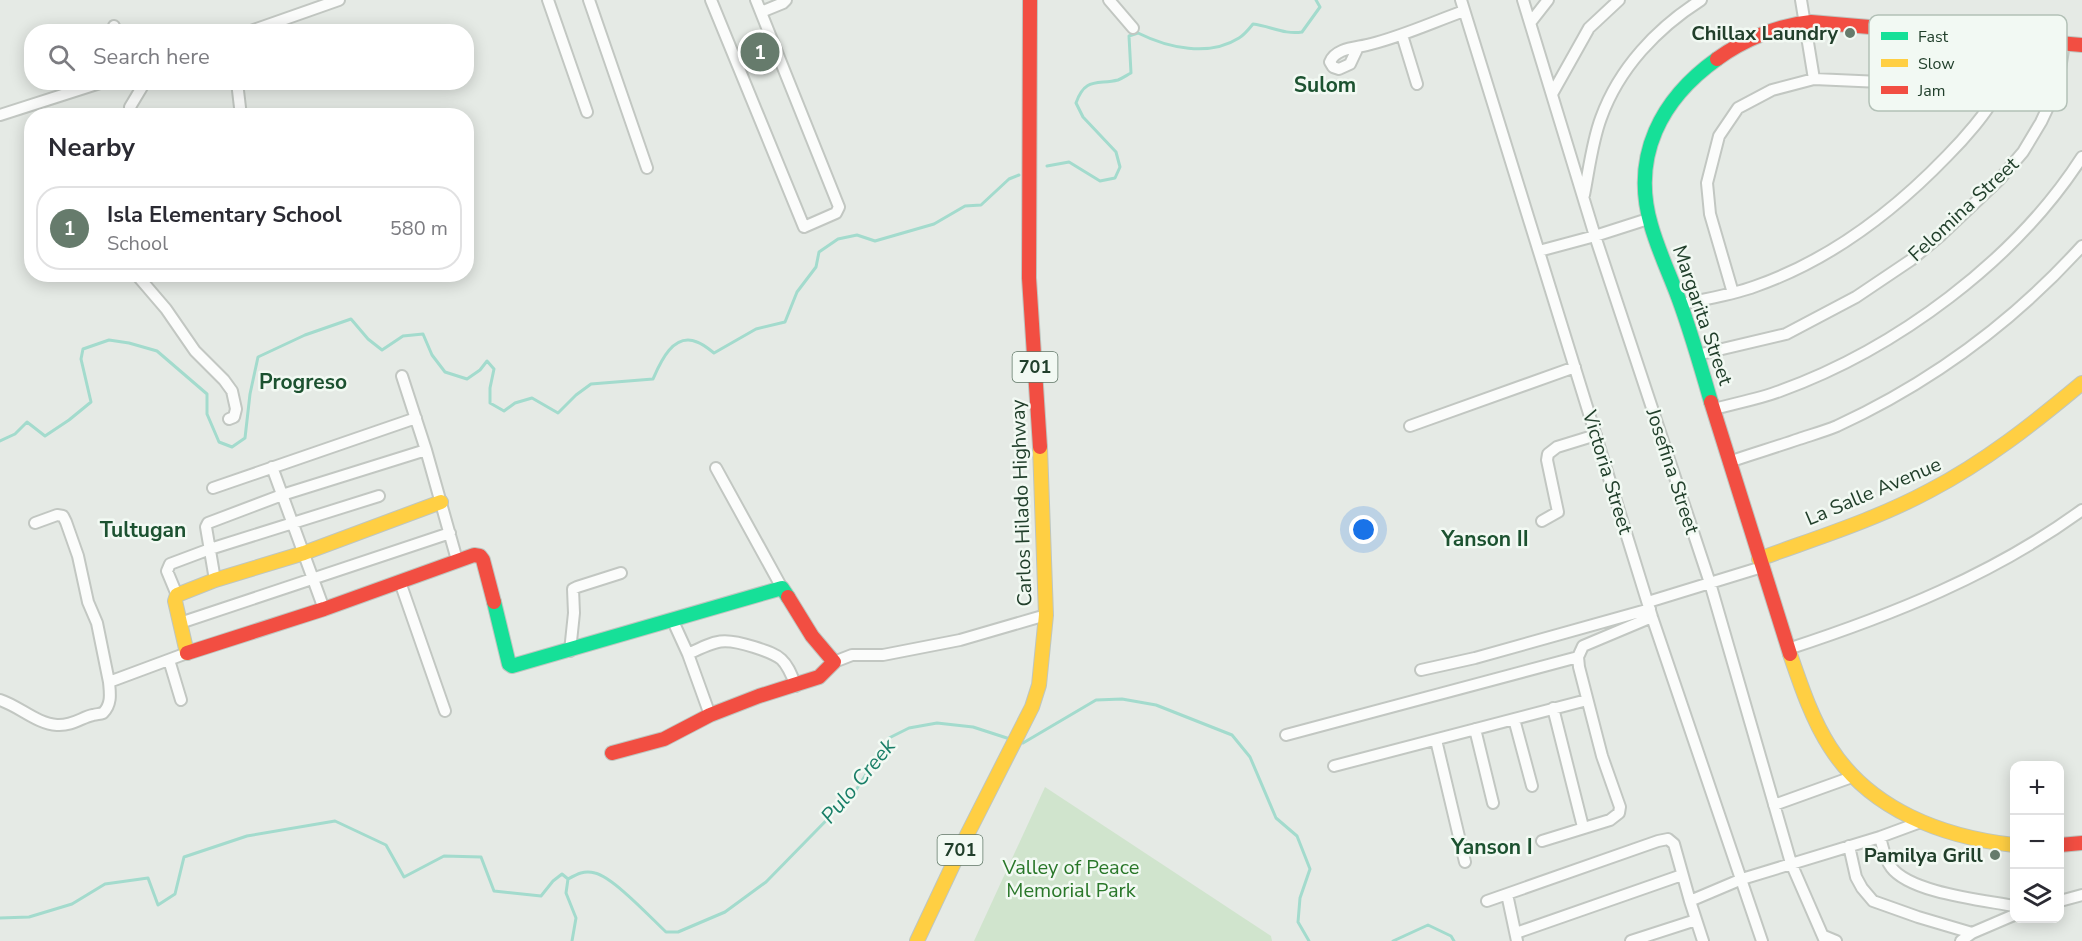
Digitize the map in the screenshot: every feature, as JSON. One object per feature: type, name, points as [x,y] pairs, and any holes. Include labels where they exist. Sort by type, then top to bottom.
[{"type":"street","points":[[271,24],[339,0]]},
{"type":"street","points":[[548,0],[586,112]]},
{"type":"street","points":[[589,0],[647,168]]},
{"type":"street","points":[[711,0],[804,227],[836,213],[839,207],[756,0]]},
{"type":"street","points":[[761,12],[786,0]]},
{"type":"street","name":"Carlos Hilado Highway","points":[[917,941],[1005,759],[1022,729],[1039,685],[1046,615],[1041,465],[1029,278],[1030,0]]},
{"type":"street","points":[[1109,0],[1133,28]]},
{"type":"street","name":"Josefina Street","points":[[1523,0],[1595,236],[1710,583],[1791,863],[1824,939]]},
{"type":"street","points":[[1530,23],[1548,0]]},
{"type":"street","points":[[1552,94],[1590,28],[1619,0]]},
{"type":"street","points":[[1584,195],[1601,118],[1622,76],[1638,53],[1658,32],[1701,0]]},
{"type":"street","points":[[1801,0],[1814,79]]},
{"type":"street","points":[[1358,47],[1402,35],[1462,5]]},
{"type":"street","name":"Victoria Street","points":[[1462,5],[1650,609],[1762,941]]},
{"type":"street","name":"Margarita Street","points":[[1869,28],[1805,23],[1753,38],[1733,48],[1699,71],[1675,97],[1656,131],[1645,166],[1648,219],[1681,304],[1788,649],[1808,704],[1831,749],[1852,777],[1878,798],[1918,823],[1981,841],[2010,845]]},
{"type":"street","points":[[1402,35],[1417,84]]},
{"type":"street","name":"Margarita Street","points":[[2067,44],[2082,45]]},
{"type":"street","points":[[1733,293],[1710,214],[1707,183],[1719,136],[1738,108],[1772,90],[1814,79],[1869,81]]},
{"type":"street","points":[[0,115],[78,90]]},
{"type":"street","points":[[130,108],[140,90]]},
{"type":"street","points":[[238,90],[240,108]]},
{"type":"street","points":[[1681,304],[1756,286],[1836,249],[1878,218],[1927,176],[1966,136],[1984,111]]},
{"type":"street","name":"Felomina Street","points":[[1697,356],[1786,334],[1856,297],[1911,260],[1999,180],[2023,152],[2046,111]]},
{"type":"street","points":[[1714,409],[1779,392],[1834,369],[1881,344],[1944,302],[2031,225],[2064,185],[2082,157]]},
{"type":"street","points":[[1539,251],[1648,219]]},
{"type":"street","points":[[1729,462],[1835,427],[1923,379],[1975,344],[2028,300],[2082,246]]},
{"type":"street","points":[[143,282],[166,309],[195,351],[232,391],[236,409],[234,417],[229,419]]},
{"type":"street","points":[[1410,426],[1575,368]]},
{"type":"street","points":[[402,376],[426,450],[457,560]]},
{"type":"street","name":"La Salle Avenue","points":[[1760,563],[1879,515],[1952,479],[2023,432],[2082,383]]},
{"type":"street","points":[[213,488],[416,418]]},
{"type":"street","points":[[1542,521],[1558,512],[1547,460],[1548,454],[1557,447],[1596,435]]},
{"type":"street","points":[[215,580],[206,527],[208,523],[282,495],[426,450]]},
{"type":"street","points":[[272,467],[324,609]]},
{"type":"street","points":[[716,468],[782,588],[812,636],[834,662]]},
{"type":"street","points":[[187,653],[175,601],[177,595],[167,567],[170,564],[210,549],[293,525],[379,496]]},
{"type":"street","points":[[177,595],[215,580],[304,553],[441,502]]},
{"type":"street","points":[[1788,649],[1844,631],[1963,582],[2009,557],[2082,510]]},
{"type":"street","points":[[0,700],[47,723],[57,725],[79,722],[92,715],[103,713],[110,699],[109,682],[97,623],[88,602],[78,556],[66,522],[63,516],[57,515],[35,523]]},
{"type":"street","points":[[180,623],[450,533]]},
{"type":"street","points":[[109,682],[474,555],[480,556],[483,560],[509,664],[516,666],[782,588]]},
{"type":"street","points":[[1542,841],[1610,820],[1619,813],[1620,807],[1602,756],[1578,667],[1578,657],[1583,646],[1650,609],[1760,563]]},
{"type":"street","points":[[570,651],[574,613],[573,590],[621,573]]},
{"type":"street","points":[[400,582],[445,711]]},
{"type":"street","points":[[1421,670],[1475,658],[1650,609]]},
{"type":"street","points":[[612,753],[664,739],[710,715],[759,696],[819,677],[834,662],[852,656],[883,655],[960,640],[1046,615]]},
{"type":"street","points":[[672,619],[688,654],[710,715]]},
{"type":"street","points":[[688,654],[708,644],[732,640],[776,654],[788,666],[796,686]]},
{"type":"street","points":[[1286,735],[1578,657]]},
{"type":"street","points":[[169,660],[181,700]]},
{"type":"street","points":[[1334,766],[1587,700]]},
{"type":"street","points":[[1553,708],[1584,827]]},
{"type":"street","points":[[1514,719],[1532,786]]},
{"type":"street","points":[[1475,729],[1493,803]]},
{"type":"street","points":[[1436,741],[1465,862]]},
{"type":"street","points":[[1774,805],[1852,777]]},
{"type":"street","points":[[1690,901],[1742,879],[1880,837],[1918,823]]},
{"type":"street","points":[[1880,837],[1885,858],[1892,869],[1903,878],[1944,893],[2010,905]]},
{"type":"street","points":[[1487,901],[1668,839],[1674,844],[1703,941]]},
{"type":"street","points":[[2064,845],[2082,843]]},
{"type":"street","points":[[1849,846],[1856,877],[1873,901],[1972,933]]},
{"type":"street","points":[[1507,894],[1517,937],[1682,875]]},
{"type":"street","points":[[2064,900],[2082,895]]},
{"type":"street","points":[[1961,941],[1972,933],[2010,917]]},
{"type":"street","points":[[1631,941],[1696,920]]},
{"type":"street","points":[[1824,939],[1836,941]]},
{"type":"shaded area","points":[[769,40],[775,53],[750,64],[745,51]]},
{"type":"green space","name":"Valley of Peace Memorial Park","points":[[1045,787],[1271,936],[1272,941],[974,941]]},
{"type":"waterway","points":[[1047,166],[1069,162],[1100,181],[1115,178],[1120,167],[1116,152],[1083,117],[1076,103],[1083,89],[1088,86],[1118,80],[1131,73],[1129,36],[1138,33],[1162,43],[1202,49],[1227,44],[1241,37],[1253,24],[1296,33],[1302,32],[1320,7],[1316,0]]},
{"type":"waterway","points":[[0,441],[15,434],[27,422],[45,436],[91,402],[81,359],[83,349],[109,340],[157,351],[207,394],[207,414],[219,442],[232,447],[245,438],[250,394],[258,357],[305,335],[351,319],[368,339],[382,350],[403,336],[423,334],[432,355],[445,372],[467,379],[480,370],[487,361],[494,369],[490,403],[504,411],[515,403],[532,398],[558,413],[591,384],[653,379],[669,351],[681,341],[697,342],[714,353],[756,329],[785,322],[797,292],[816,267],[819,252],[838,239],[857,235],[875,241],[934,224],[965,206],[981,205],[1009,179],[1019,175]]},
{"type":"waterway","name":"Pulo Creek","points":[[1019,742],[1023,743],[1096,700],[1122,699],[1156,705],[1232,735],[1250,757],[1276,818],[1297,836],[1310,869],[1300,898],[1298,922],[1309,941]]},
{"type":"waterway","name":"Pulo Creek","points":[[572,941],[576,918],[566,893],[568,879],[574,876],[587,872],[603,876],[642,908],[666,932],[678,932],[725,912],[766,882],[856,790],[889,738],[909,728],[937,723],[973,727],[1010,739]]},
{"type":"waterway","points":[[0,918],[29,917],[72,904],[105,884],[148,878],[158,905],[175,894],[184,857],[247,836],[335,821],[386,845],[404,877],[444,856],[481,857],[494,891],[541,896],[562,874],[568,879]]},
{"type":"waterway","name":"Pulo Creek","points":[[1393,941],[1428,925],[1451,936],[1454,941]]},
{"type":"traffic: fast","points":[[1711,402],[1687,323],[1651,225],[1646,200],[1645,176],[1648,153],[1666,111],[1680,92],[1717,59]]},
{"type":"traffic: fast","points":[[494,602],[509,664],[512,666],[782,588],[788,597]]},
{"type":"traffic: slow","points":[[1759,559],[1867,520],[1950,480],[2008,441],[2082,383]]},
{"type":"traffic: slow","points":[[917,941],[967,835],[1032,707],[1039,685],[1046,615],[1040,447]]},
{"type":"traffic: slow","points":[[187,653],[175,601],[177,595],[215,580],[304,553],[441,502]]},
{"type":"traffic: slow","points":[[1790,654],[1807,702],[1830,747],[1846,769],[1866,788],[1887,804],[1935,827],[1961,835],[2010,844]]},
{"type":"traffic: jam","points":[[1030,0],[1029,278],[1040,447]]},
{"type":"traffic: jam","points":[[1717,59],[1761,34],[1786,26],[1811,22],[1869,27]]},
{"type":"traffic: jam","points":[[2067,44],[2082,45]]},
{"type":"traffic: jam","points":[[1711,402],[1790,654]]},
{"type":"traffic: jam","points":[[187,653],[324,609],[474,555],[480,556],[483,560],[494,602]]},
{"type":"traffic: jam","points":[[612,753],[664,739],[710,715],[759,696],[819,677],[834,662],[812,636],[788,597]]},
{"type":"traffic: jam","points":[[2064,845],[2082,843]]},
{"type":"place","name":"Chillax Laundry","points":[[1850,33]]},
{"type":"place","name":"Isla Elementary School","points":[[760,52]]},
{"type":"place","name":"Pamilya Grill","points":[[1995,855]]},
{"type":"district","name":"Sulom","points":[[1325,85]]},
{"type":"district","name":"Progreso","points":[[303,382]]},
{"type":"district","name":"Tultugan","points":[[143,530]]},
{"type":"district","name":"Yanson II","points":[[1485,539]]},
{"type":"district","name":"Yanson I","points":[[1492,847]]}]
